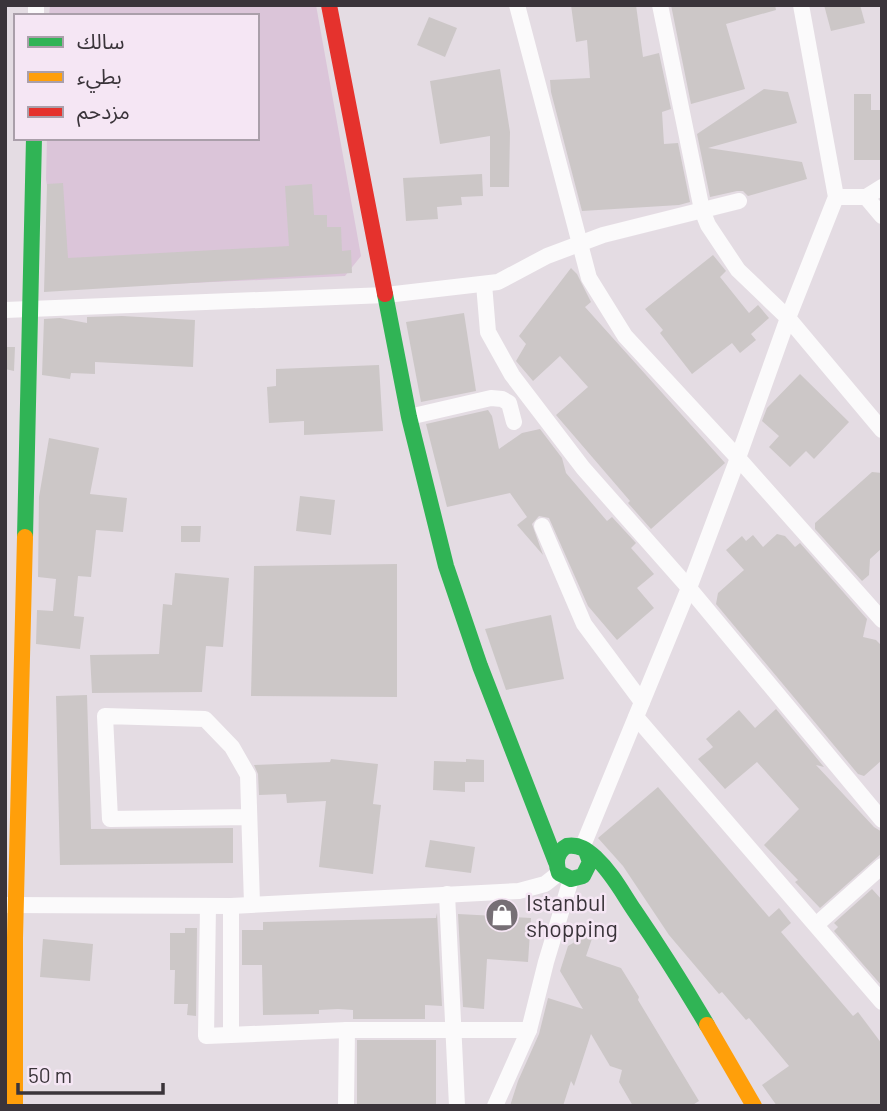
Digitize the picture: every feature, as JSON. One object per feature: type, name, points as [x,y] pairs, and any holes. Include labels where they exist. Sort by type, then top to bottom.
[{"type":"main road","points":[[329,5],[409,417],[446,566],[480,666],[527,784],[577,877]]},
{"type":"main road","points":[[15,1106],[15,938],[11,905],[32,309],[34,140]]},
{"type":"main road","points":[[527,784],[590,862],[577,877]]},
{"type":"main road","points":[[575,841],[560,851],[577,877],[633,908]]},
{"type":"main road","points":[[575,841],[605,867],[662,948],[754,1106]]},
{"type":"street","points":[[517,5],[589,278],[625,336],[882,620]]},
{"type":"street","points":[[660,5],[702,210],[708,225],[738,270],[788,318],[882,429]]},
{"type":"street","points":[[575,841],[639,709],[689,587],[788,318],[836,197],[801,5]]},
{"type":"street","points":[[836,197],[866,197],[882,187]]},
{"type":"street","points":[[866,197],[882,216]]},
{"type":"street","points":[[5,310],[386,295],[498,282],[547,256],[603,235],[739,201]]},
{"type":"street","points":[[484,284],[488,332],[512,375],[583,468],[689,587],[882,820]]},
{"type":"street","points":[[409,417],[491,398],[509,403],[514,422]]},
{"type":"street","points":[[542,526],[584,624],[639,709],[882,1002]]},
{"type":"street","points":[[249,817],[110,819],[105,716],[205,719],[233,747],[248,775],[252,904]]},
{"type":"street","points":[[816,925],[882,866]]},
{"type":"street","points":[[11,905],[231,906],[528,890],[577,877]]},
{"type":"street","points":[[495,1106],[529,1030],[546,962],[577,877]]},
{"type":"street","points":[[447,894],[457,1106]]},
{"type":"street","points":[[208,906],[206,1036],[347,1030],[529,1030]]},
{"type":"street","points":[[231,906],[231,1034]]},
{"type":"street","points":[[346,1106],[347,1030]]},
{"type":"shaded area","points":[[50,5],[316,5],[361,256],[345,276],[61,289],[46,179],[47,140],[259,140],[259,14],[49,14]]},
{"type":"building","points":[[571,5],[636,5],[643,57],[659,53],[671,109],[662,112],[664,144],[678,143],[690,202],[582,211],[550,80],[590,78],[587,40],[576,42]]},
{"type":"building","points":[[671,5],[775,5],[776,10],[726,24],[745,89],[691,104]]},
{"type":"building","points":[[824,5],[860,5],[865,23],[831,31]]},
{"type":"building","points":[[429,17],[457,28],[445,57],[417,45]]},
{"type":"building","points":[[500,69],[510,132],[509,187],[490,187],[490,136],[440,144],[430,81]]},
{"type":"building","points":[[764,89],[788,92],[797,123],[708,148],[802,162],[807,179],[748,196],[743,191],[737,191],[710,197],[697,134]]},
{"type":"building","points":[[854,94],[871,94],[871,110],[882,110],[882,160],[854,160]]},
{"type":"building","points":[[482,174],[483,196],[461,197],[462,205],[437,207],[438,219],[406,221],[403,178]]},
{"type":"building","points":[[63,183],[68,258],[289,246],[285,186],[312,184],[314,215],[327,215],[327,227],[341,227],[342,251],[351,250],[352,273],[44,292],[47,184]]},
{"type":"building","points":[[713,255],[726,271],[720,277],[749,313],[758,305],[769,318],[751,334],[756,340],[740,353],[732,343],[692,374],[660,333],[663,330],[645,309]]},
{"type":"building","points":[[571,268],[577,274],[591,302],[585,307],[725,463],[651,529],[556,415],[588,387],[560,356],[533,381],[516,361],[526,344],[519,336]]},
{"type":"building","points":[[464,313],[476,391],[421,402],[406,322]]},
{"type":"building","points":[[87,317],[195,320],[193,367],[95,362],[95,374],[71,373],[70,379],[42,375],[44,319],[60,318],[87,323]]},
{"type":"building","points":[[5,347],[15,347],[14,371],[5,369]]},
{"type":"building","points":[[379,365],[383,431],[304,435],[304,421],[269,423],[267,387],[276,386],[276,369]]},
{"type":"building","points":[[800,374],[849,422],[814,459],[806,451],[790,467],[769,447],[779,436],[762,421],[767,408]]},
{"type":"building","points":[[488,410],[492,416],[499,449],[522,433],[540,429],[562,458],[566,473],[607,521],[612,517],[636,543],[631,548],[654,574],[637,588],[654,608],[617,640],[588,606],[549,518],[539,516],[532,524],[543,555],[517,525],[527,517],[510,493],[447,507],[426,424]]},
{"type":"building","points":[[49,438],[99,448],[90,494],[127,498],[123,532],[96,530],[91,577],[78,576],[74,616],[84,617],[80,649],[36,644],[37,610],[53,611],[56,579],[38,577],[39,497]]},
{"type":"building","points":[[872,472],[882,473],[882,548],[870,559],[869,575],[862,581],[815,529],[815,523]]},
{"type":"building","points":[[300,496],[335,500],[331,535],[296,531]]},
{"type":"building","points":[[181,526],[201,526],[200,542],[181,542]]},
{"type":"building","points":[[777,534],[785,536],[795,547],[800,543],[867,619],[863,637],[876,640],[882,646],[882,760],[864,776],[858,774],[716,604],[718,593],[744,570],[726,550],[742,536],[746,541],[753,535],[763,547]]},
{"type":"building","points":[[397,564],[397,697],[251,696],[254,566]]},
{"type":"building","points":[[175,573],[229,578],[223,647],[206,646],[202,692],[92,693],[90,655],[159,654],[163,604],[172,605]]},
{"type":"building","points":[[551,615],[564,679],[506,690],[485,629]]},
{"type":"building","points":[[87,695],[91,829],[233,828],[233,863],[60,865],[56,696]]},
{"type":"building","points":[[776,709],[824,767],[816,765],[874,827],[882,832],[882,853],[820,908],[795,882],[798,880],[764,845],[799,809],[757,762],[725,789],[698,759],[713,747],[706,739],[739,710],[755,728]]},
{"type":"building","points":[[331,759],[378,764],[373,804],[381,805],[373,874],[319,867],[326,801],[287,803],[286,794],[259,795],[258,774],[254,765],[330,762]]},
{"type":"building","points":[[466,759],[484,760],[484,782],[465,782],[465,792],[433,790],[434,761],[466,762]]},
{"type":"building","points":[[658,787],[769,917],[779,908],[791,923],[781,932],[853,1016],[858,1012],[882,1044],[882,1106],[777,1106],[762,1085],[789,1066],[749,1018],[746,1020],[722,992],[719,994],[669,935],[623,866],[598,838]]},
{"type":"building","points":[[430,840],[475,847],[471,873],[425,867]]},
{"type":"building","points":[[872,889],[882,900],[882,986],[834,931],[838,927],[834,923]]},
{"type":"building","points":[[437,913],[442,1006],[425,1005],[425,1019],[353,1019],[353,1010],[338,1009],[319,1010],[319,1014],[263,1015],[262,965],[242,965],[242,930],[263,930],[263,922],[436,918]]},
{"type":"building","points":[[458,914],[531,918],[528,962],[487,959],[484,1009],[463,1007]]},
{"type":"building","points":[[185,928],[197,928],[196,1016],[187,1015],[188,1004],[174,1004],[175,970],[170,970],[170,933],[185,933]]},
{"type":"building","points":[[595,930],[586,956],[621,968],[699,1101],[691,1106],[633,1106],[619,1082],[622,1070],[610,1066],[591,1034],[574,1086],[571,1081],[563,1106],[510,1106],[539,1034],[548,998],[583,1009],[560,971],[568,946]]},
{"type":"building","points":[[43,939],[93,944],[90,981],[40,977]]},
{"type":"building","points":[[357,1040],[436,1040],[436,1106],[357,1106]]},
{"type":"traffic: fast","points":[[25,537],[34,140]]},
{"type":"traffic: fast","points":[[385,294],[409,417],[446,566],[480,666],[556,862]]},
{"type":"traffic: fast","points":[[586,851],[590,862],[583,876],[571,879],[559,873],[557,858],[567,846],[583,848],[602,864],[681,981],[707,1025]]},
{"type":"traffic: slow","points":[[15,1106],[15,938],[25,537]]},
{"type":"traffic: slow","points":[[707,1025],[754,1106]]},
{"type":"traffic: jam","points":[[329,5],[385,294]]},
{"type":"place","name":"Istanbul shopping","points":[[502,915]]}]
